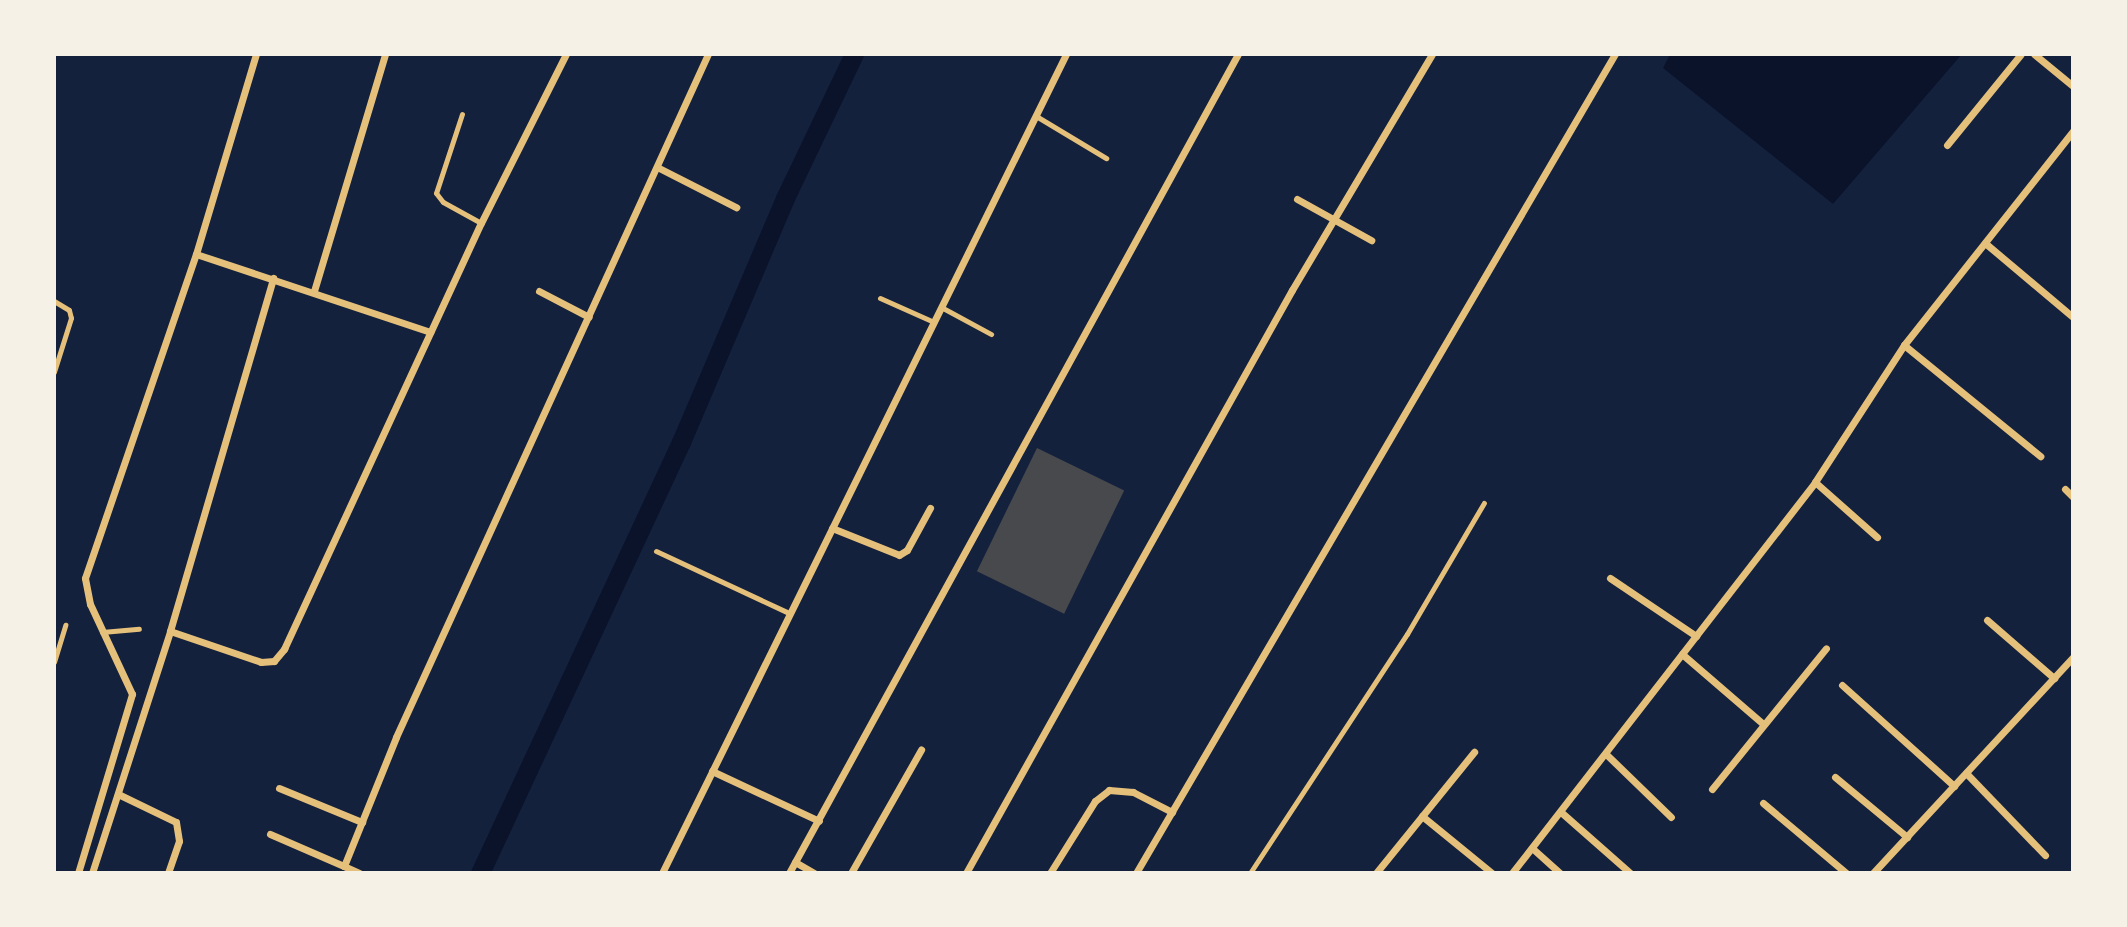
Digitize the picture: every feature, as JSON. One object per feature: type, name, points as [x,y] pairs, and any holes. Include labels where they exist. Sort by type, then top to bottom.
[{"type":"street","points":[[78,873],[132,694],[90,604],[85,578],[196,254],[256,54]]},
{"type":"street","points":[[314,290],[385,54]]},
{"type":"street","points":[[170,631],[261,663],[274,660],[284,649],[481,223],[566,54]]},
{"type":"street","points":[[344,866],[708,54]]},
{"type":"street","points":[[662,873],[1066,54]]},
{"type":"street","points":[[789,873],[1238,54]]},
{"type":"street","points":[[966,873],[1334,219],[1433,54]]},
{"type":"street","points":[[1136,873],[1615,54]]},
{"type":"street","points":[[1947,145],[2021,54]]},
{"type":"street","points":[[2034,54],[2073,86]]},
{"type":"street","points":[[1512,873],[1607,755],[1815,482],[1904,345],[2073,131]]},
{"type":"street","points":[[657,166],[736,207]]},
{"type":"street","points":[[1297,199],[1371,240]]},
{"type":"street","points":[[1985,243],[2073,317]]},
{"type":"street","points":[[196,254],[314,290],[430,332]]},
{"type":"street","points":[[92,873],[170,631],[272,278]]},
{"type":"street","points":[[539,291],[589,317]]},
{"type":"street","points":[[1904,345],[2040,456]]},
{"type":"street","points":[[1815,482],[1877,537]]},
{"type":"street","points":[[2065,489],[2073,497]]},
{"type":"street","points":[[832,528],[899,555],[930,508]]},
{"type":"street","points":[[1610,578],[1696,636]]},
{"type":"street","points":[[1987,620],[2053,678]]},
{"type":"street","points":[[1712,789],[1826,648]]},
{"type":"street","points":[[1682,654],[1763,724]]},
{"type":"street","points":[[1873,873],[2073,657]]},
{"type":"street","points":[[1842,685],[1954,786]]},
{"type":"street","points":[[851,873],[921,750]]},
{"type":"street","points":[[1376,873],[1474,752]]},
{"type":"street","points":[[1607,755],[1671,817]]},
{"type":"street","points":[[712,771],[819,821]]},
{"type":"street","points":[[1966,773],[2045,855]]},
{"type":"street","points":[[1835,778],[1907,837]]},
{"type":"street","points":[[279,788],[362,822]]},
{"type":"street","points":[[1050,873],[1095,801],[1109,790],[1133,792],[1172,811]]},
{"type":"street","points":[[118,794],[176,822],[179,841],[168,873]]},
{"type":"street","points":[[1763,803],[1846,873]]},
{"type":"street","points":[[1562,813],[1630,873]]},
{"type":"street","points":[[1422,816],[1492,873]]},
{"type":"street","points":[[270,834],[359,873]]},
{"type":"street","points":[[1532,848],[1560,873]]},
{"type":"street","points":[[795,862],[814,873]]},
{"type":"lane","points":[[462,114],[436,193],[443,202],[481,223]]},
{"type":"lane","points":[[1036,116],[1106,158]]},
{"type":"lane","points":[[880,298],[934,322]]},
{"type":"lane","points":[[54,301],[69,310],[71,318],[54,372]]},
{"type":"lane","points":[[941,307],[991,334]]},
{"type":"lane","points":[[1250,873],[1407,634],[1484,503]]},
{"type":"lane","points":[[656,551],[789,613]]},
{"type":"lane","points":[[54,662],[65,625]]},
{"type":"lane","points":[[103,632],[139,629]]},
{"type":"water","points":[[1670,54],[1962,54],[1833,204],[1663,68]]},
{"type":"building","points":[[1037,448],[1124,491],[1064,614],[977,571]]},
{"type":"waterway","points":[[480,873],[681,442],[785,198],[854,54]]}]
